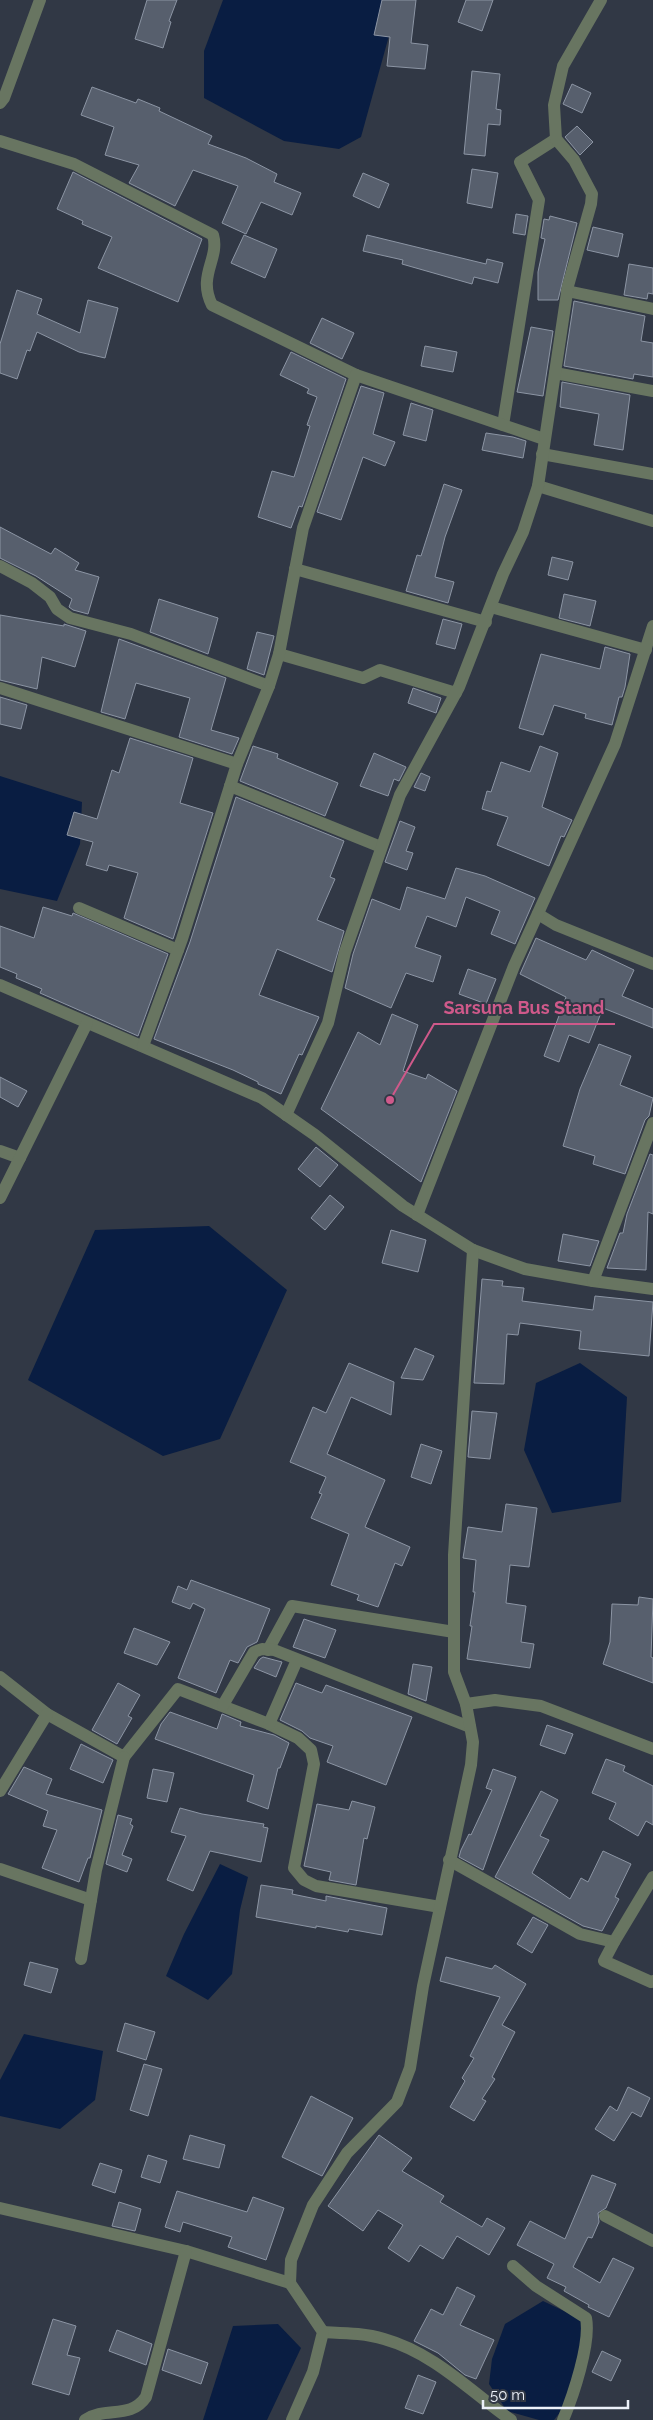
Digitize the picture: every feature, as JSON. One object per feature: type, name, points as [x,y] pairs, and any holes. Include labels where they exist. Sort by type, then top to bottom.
[{"type":"street","points":[[0,103],[4,98],[40,0]]},
{"type":"street","points":[[286,1115],[328,1024],[345,952],[381,847],[410,773],[456,693],[523,532],[538,486],[567,291],[591,204],[592,194],[574,160],[556,139],[554,106],[563,66],[601,0]]},
{"type":"street","points":[[503,425],[539,200],[520,162],[556,139]]},
{"type":"street","points":[[0,140],[74,164],[213,235],[214,240],[206,274],[206,294],[212,305],[356,375],[544,439]]},
{"type":"street","points":[[567,291],[653,309]]},
{"type":"street","points":[[555,373],[653,392]]},
{"type":"street","points":[[143,1046],[178,950],[237,764],[269,686],[279,654],[303,528],[356,375]]},
{"type":"street","points":[[542,454],[653,474]]},
{"type":"street","points":[[538,486],[653,520]]},
{"type":"street","points":[[0,566],[32,584],[50,597],[57,609],[70,618],[131,634],[269,686]]},
{"type":"street","points":[[295,569],[486,622]]},
{"type":"street","points":[[491,607],[646,650]]},
{"type":"street","points":[[417,1215],[514,966],[615,744],[653,626]]},
{"type":"street","points":[[279,654],[363,678],[380,670],[456,693]]},
{"type":"street","points":[[0,688],[237,764]]},
{"type":"street","points":[[230,786],[381,847]]},
{"type":"street","points":[[79,908],[178,950]]},
{"type":"street","points":[[538,914],[556,926],[653,964]]},
{"type":"street","points":[[0,985],[262,1098],[417,1215],[473,1250],[525,1269],[653,1289]]},
{"type":"street","points":[[0,1198],[87,1023]]},
{"type":"street","points":[[593,1281],[653,1123]]},
{"type":"street","points":[[0,1151],[20,1158]]},
{"type":"street","points":[[292,2420],[313,2372],[323,2332],[290,2283],[291,2260],[313,2205],[347,2152],[397,2102],[410,2068],[423,1986],[471,1765],[473,1742],[466,1704],[454,1672],[454,1555],[473,1250]]},
{"type":"street","points":[[268,1650],[292,1606],[454,1632]]},
{"type":"street","points":[[222,1705],[254,1652],[268,1650],[470,1727]]},
{"type":"street","points":[[269,1724],[297,1660]]},
{"type":"street","points":[[0,1677],[47,1714],[124,1757]]},
{"type":"street","points":[[82,1959],[96,1870],[124,1757],[178,1689],[269,1724],[298,1738],[311,1750],[314,1764],[294,1868],[304,1880],[316,1886],[440,1907]]},
{"type":"street","points":[[466,1704],[495,1700],[541,1706],[653,1750]]},
{"type":"street","points":[[0,1791],[47,1714]]},
{"type":"street","points":[[449,1860],[580,1934],[614,1942]]},
{"type":"street","points":[[0,1869],[91,1900]]},
{"type":"street","points":[[653,1877],[604,1961],[651,1982],[653,1981]]},
{"type":"street","points":[[0,2208],[186,2251],[290,2283]]},
{"type":"street","points":[[605,2216],[653,2241]]},
{"type":"street","points":[[85,2420],[101,2414],[133,2410],[141,2405],[146,2397],[186,2251]]},
{"type":"street","points":[[513,2266],[543,2290],[586,2318],[587,2332],[583,2353],[571,2401],[563,2420]]},
{"type":"street","points":[[323,2332],[360,2334],[383,2338],[409,2347],[456,2377],[510,2420]]},
{"type":"water","points":[[223,0],[391,0],[395,14],[361,137],[339,149],[284,141],[204,98],[204,51]]},
{"type":"water","points":[[0,776],[82,802],[80,844],[57,901],[0,889]]},
{"type":"water","points":[[209,1226],[287,1290],[220,1439],[163,1456],[28,1380],[95,1230]]},
{"type":"water","points":[[580,1363],[627,1397],[621,1502],[552,1513],[524,1450],[536,1383]]},
{"type":"water","points":[[220,1864],[248,1877],[240,1910],[232,1974],[208,2000],[166,1976],[184,1934]]},
{"type":"water","points":[[24,2034],[103,2051],[95,2100],[60,2129],[0,2116],[0,2080]]},
{"type":"water","points":[[543,2301],[585,2321],[568,2402],[554,2420],[539,2420],[507,2411],[489,2384],[492,2359],[505,2324]]},
{"type":"water","points":[[278,2324],[301,2348],[267,2420],[203,2420],[233,2326]]},
{"type":"building","points":[[147,0],[177,0],[169,21],[171,22],[163,48],[135,39]]},
{"type":"building","points":[[382,0],[416,0],[411,43],[428,45],[425,69],[387,66],[390,37],[374,35]]},
{"type":"building","points":[[466,0],[493,0],[482,31],[458,22]]},
{"type":"building","points":[[472,71],[500,74],[496,109],[501,110],[500,125],[488,124],[485,156],[464,154]]},
{"type":"building","points":[[572,84],[591,93],[582,113],[563,104]]},
{"type":"building","points":[[92,87],[136,103],[138,99],[160,108],[159,111],[212,136],[208,144],[246,158],[277,174],[274,182],[301,193],[292,215],[261,202],[246,234],[222,223],[238,186],[193,170],[175,206],[129,183],[139,165],[105,155],[114,127],[81,115]]},
{"type":"building","points":[[577,126],[593,142],[580,155],[565,137]]},
{"type":"building","points":[[472,169],[498,173],[492,208],[467,203]]},
{"type":"building","points":[[73,172],[202,239],[178,302],[98,268],[112,237],[82,224],[83,221],[57,209]]},
{"type":"building","points":[[363,173],[389,184],[379,208],[353,196]]},
{"type":"building","points":[[516,214],[528,216],[525,235],[513,233]]},
{"type":"building","points":[[550,216],[577,223],[558,300],[538,300],[538,272],[545,239],[541,238],[544,219],[549,220]]},
{"type":"building","points":[[593,227],[623,234],[618,257],[587,250]]},
{"type":"building","points":[[244,235],[277,249],[265,278],[231,263]]},
{"type":"building","points":[[367,235],[486,264],[487,259],[503,263],[498,283],[474,277],[472,284],[402,264],[403,260],[363,251]]},
{"type":"building","points":[[629,264],[653,268],[653,294],[648,293],[647,299],[624,295]]},
{"type":"building","points":[[17,290],[42,299],[37,314],[80,333],[88,300],[118,308],[105,358],[79,352],[37,332],[30,351],[27,350],[17,379],[0,373],[0,344]]},
{"type":"building","points":[[574,301],[645,316],[641,341],[653,343],[653,377],[634,374],[633,379],[564,366]]},
{"type":"building","points":[[322,318],[354,333],[342,359],[310,343]]},
{"type":"building","points":[[531,327],[553,331],[543,396],[517,392]]},
{"type":"building","points":[[425,346],[457,352],[453,372],[421,366]]},
{"type":"building","points":[[291,352],[346,379],[302,507],[299,506],[291,528],[258,517],[272,471],[294,477],[310,426],[307,425],[317,397],[307,393],[309,389],[280,375]]},
{"type":"building","points":[[562,382],[630,395],[623,450],[594,445],[599,414],[560,407]]},
{"type":"building","points":[[361,386],[384,393],[373,434],[395,442],[385,466],[363,457],[341,520],[317,512]]},
{"type":"building","points":[[411,403],[433,410],[426,441],[403,435]]},
{"type":"building","points":[[486,433],[526,441],[523,458],[482,450]]},
{"type":"building","points":[[444,484],[462,490],[445,537],[435,577],[454,582],[448,603],[406,591],[417,555],[421,556]]},
{"type":"building","points":[[0,527],[51,554],[55,548],[79,563],[75,570],[99,577],[88,614],[73,610],[69,607],[72,599],[36,576],[0,558]]},
{"type":"building","points":[[552,557],[573,562],[568,580],[548,575]]},
{"type":"building","points":[[564,594],[596,601],[590,626],[559,618]]},
{"type":"building","points":[[159,599],[218,618],[208,654],[150,632]]},
{"type":"building","points":[[0,615],[64,626],[64,624],[86,631],[75,667],[42,657],[37,689],[0,680]]},
{"type":"building","points":[[443,619],[462,624],[455,649],[436,644]]},
{"type":"building","points":[[257,632],[274,636],[264,675],[247,669]]},
{"type":"building","points":[[119,639],[226,678],[211,730],[239,738],[232,754],[179,737],[190,698],[136,683],[125,719],[101,712]]},
{"type":"building","points":[[605,647],[630,654],[625,687],[622,697],[619,697],[612,725],[585,718],[586,714],[554,705],[543,735],[519,728],[541,654],[600,669]]},
{"type":"building","points":[[413,688],[441,698],[436,713],[408,703]]},
{"type":"building","points":[[0,697],[27,705],[21,729],[0,724]]},
{"type":"building","points":[[130,738],[193,758],[180,803],[213,813],[173,939],[124,918],[138,873],[109,865],[107,871],[86,865],[93,842],[67,835],[74,812],[97,819],[112,770],[119,773]]},
{"type":"building","points":[[253,746],[278,754],[277,758],[338,783],[325,816],[240,781]]},
{"type":"building","points":[[540,746],[558,753],[542,807],[572,820],[564,837],[561,836],[549,866],[497,845],[508,817],[482,809],[487,791],[491,792],[501,762],[530,772]]},
{"type":"building","points":[[374,753],[406,767],[399,781],[394,779],[388,796],[360,786]]},
{"type":"building","points":[[421,773],[430,777],[425,791],[414,787]]},
{"type":"building","points":[[236,797],[344,841],[330,877],[335,879],[317,920],[344,931],[332,972],[277,949],[259,995],[319,1017],[302,1055],[299,1054],[281,1094],[233,1070],[154,1039],[190,942]]},
{"type":"building","points":[[400,821],[415,827],[406,851],[413,853],[407,870],[385,862]]},
{"type":"building","points":[[456,868],[485,876],[535,898],[515,944],[491,934],[500,911],[466,897],[456,927],[427,916],[415,947],[441,956],[433,982],[406,973],[391,1008],[345,988],[353,954],[372,899],[400,910],[407,887],[445,899]]},
{"type":"building","points":[[43,907],[72,916],[73,913],[168,954],[138,1036],[40,993],[42,989],[16,978],[17,974],[0,967],[0,926],[34,938]]},
{"type":"building","points":[[536,938],[586,960],[592,950],[634,970],[622,996],[653,1009],[653,1028],[603,1008],[589,1043],[569,1035],[559,1062],[544,1056],[566,997],[520,974]]},
{"type":"building","points":[[468,969],[496,979],[486,1004],[459,994]]},
{"type":"building","points":[[392,1014],[418,1025],[403,1071],[426,1079],[428,1074],[457,1091],[421,1182],[321,1109],[358,1032],[380,1045]]},
{"type":"building","points":[[599,1044],[631,1056],[620,1085],[653,1098],[649,1116],[645,1120],[625,1174],[593,1164],[595,1156],[563,1146],[580,1089]]},
{"type":"building","points":[[0,1077],[27,1091],[18,1107],[0,1097]]},
{"type":"building","points":[[316,1147],[338,1165],[320,1187],[298,1169]]},
{"type":"building","points":[[650,1154],[653,1155],[653,1214],[648,1212],[646,1270],[607,1268],[620,1233],[623,1233],[627,1214]]},
{"type":"building","points":[[330,1195],[344,1207],[325,1230],[311,1218]]},
{"type":"building","points":[[391,1230],[426,1240],[418,1272],[382,1263]]},
{"type":"building","points":[[563,1234],[599,1241],[590,1266],[558,1261]]},
{"type":"building","points":[[482,1279],[503,1281],[502,1286],[524,1288],[522,1301],[593,1310],[595,1296],[653,1302],[649,1356],[579,1349],[581,1331],[520,1323],[518,1335],[507,1334],[504,1384],[474,1383]]},
{"type":"building","points":[[415,1348],[434,1356],[423,1380],[401,1378]]},
{"type":"building","points":[[349,1363],[394,1382],[391,1415],[351,1397],[327,1454],[385,1480],[365,1527],[410,1547],[402,1566],[395,1563],[378,1607],[357,1600],[359,1595],[331,1585],[349,1534],[311,1518],[322,1494],[319,1493],[326,1477],[290,1462],[313,1407],[326,1413]]},
{"type":"building","points":[[472,1411],[497,1413],[490,1459],[468,1457]]},
{"type":"building","points":[[421,1444],[442,1451],[431,1484],[411,1477]]},
{"type":"building","points":[[506,1504],[537,1508],[529,1567],[510,1565],[506,1603],[526,1606],[521,1642],[534,1644],[530,1668],[467,1659],[472,1626],[470,1626],[475,1592],[473,1592],[476,1560],[463,1558],[468,1527],[502,1532]]},
{"type":"building","points":[[191,1580],[270,1609],[257,1642],[247,1647],[238,1663],[230,1660],[216,1693],[178,1678],[205,1609],[193,1603],[190,1609],[172,1602],[178,1586],[187,1590]]},
{"type":"building","points":[[639,1597],[653,1599],[651,1657],[653,1658],[653,1683],[603,1664],[610,1642],[612,1604],[638,1605]]},
{"type":"building","points":[[304,1619],[336,1630],[325,1658],[293,1647]]},
{"type":"building","points":[[134,1628],[170,1642],[157,1665],[124,1653]]},
{"type":"building","points":[[263,1657],[282,1662],[276,1677],[254,1668]]},
{"type":"building","points":[[413,1664],[432,1667],[426,1701],[408,1694]]},
{"type":"building","points":[[118,1683],[140,1695],[128,1716],[132,1718],[117,1744],[92,1730]]},
{"type":"building","points":[[296,1683],[322,1693],[326,1685],[412,1717],[386,1785],[327,1762],[333,1746],[310,1738],[302,1731],[280,1720]]},
{"type":"building","points":[[170,1712],[217,1729],[222,1714],[241,1722],[240,1726],[274,1735],[289,1743],[280,1768],[278,1768],[268,1809],[247,1801],[254,1775],[155,1739],[161,1724]]},
{"type":"building","points":[[547,1725],[573,1734],[565,1754],[540,1745]]},
{"type":"building","points":[[81,1744],[113,1760],[103,1783],[70,1769]]},
{"type":"building","points":[[606,1759],[625,1766],[623,1771],[653,1786],[653,1825],[646,1821],[638,1836],[609,1819],[616,1803],[592,1793]]},
{"type":"building","points":[[24,1767],[52,1779],[46,1794],[102,1810],[90,1858],[88,1858],[79,1882],[42,1868],[57,1830],[43,1826],[48,1811],[8,1794]]},
{"type":"building","points":[[153,1769],[174,1773],[167,1802],[147,1798]]},
{"type":"building","points":[[493,1769],[516,1777],[483,1870],[459,1857],[492,1790],[486,1788]]},
{"type":"building","points":[[541,1791],[558,1800],[540,1836],[549,1840],[532,1873],[570,1899],[581,1878],[588,1882],[603,1851],[631,1864],[615,1897],[619,1899],[602,1931],[583,1926],[495,1877]]},
{"type":"building","points":[[352,1801],[375,1807],[367,1839],[364,1838],[356,1885],[329,1880],[331,1872],[304,1866],[317,1804],[349,1810]]},
{"type":"building","points":[[180,1808],[202,1814],[264,1824],[263,1827],[268,1828],[261,1862],[210,1851],[193,1891],[167,1880],[186,1836],[171,1832]]},
{"type":"building","points":[[118,1815],[132,1819],[130,1824],[133,1826],[122,1855],[132,1859],[127,1872],[106,1864]]},
{"type":"building","points":[[261,1885],[293,1890],[292,1894],[326,1901],[326,1896],[387,1908],[382,1935],[349,1929],[348,1932],[316,1926],[316,1928],[256,1917]]},
{"type":"building","points":[[533,1917],[548,1925],[532,1953],[517,1944]]},
{"type":"building","points":[[446,1957],[492,1969],[495,1965],[526,1984],[502,2025],[515,2032],[492,2077],[495,2079],[482,2099],[486,2101],[474,2121],[450,2107],[465,2081],[462,2078],[474,2058],[470,2056],[500,1997],[440,1981]]},
{"type":"building","points":[[30,1962],[58,1969],[51,1993],[24,1985]]},
{"type":"building","points":[[125,2023],[155,2032],[146,2060],[117,2051]]},
{"type":"building","points":[[144,2064],[162,2069],[148,2116],[130,2110]]},
{"type":"building","points":[[628,2087],[650,2098],[641,2117],[632,2112],[614,2141],[595,2129],[610,2106],[617,2111]]},
{"type":"building","points":[[311,2096],[353,2118],[322,2176],[282,2157]]},
{"type":"building","points":[[190,2135],[225,2145],[219,2168],[183,2159]]},
{"type":"building","points":[[379,2135],[412,2158],[402,2171],[444,2196],[440,2202],[482,2227],[487,2218],[505,2228],[489,2255],[457,2236],[443,2259],[420,2245],[409,2262],[388,2248],[403,2225],[378,2210],[363,2231],[328,2206]]},
{"type":"building","points":[[148,2155],[167,2161],[160,2183],[141,2177]]},
{"type":"building","points":[[100,2163],[122,2170],[115,2193],[92,2185]]},
{"type":"building","points":[[592,2175],[616,2184],[606,2208],[598,2213],[599,2222],[592,2238],[588,2237],[573,2267],[600,2283],[613,2258],[634,2268],[609,2317],[588,2307],[589,2305],[564,2291],[566,2287],[547,2278],[554,2264],[517,2245],[530,2221],[565,2239]]},
{"type":"building","points":[[177,2191],[247,2212],[253,2197],[284,2208],[266,2260],[228,2247],[232,2237],[183,2222],[180,2232],[165,2227]]},
{"type":"building","points":[[119,2202],[141,2209],[135,2231],[112,2226]]},
{"type":"building","points":[[457,2287],[475,2296],[460,2325],[494,2340],[476,2379],[465,2375],[438,2353],[414,2341],[431,2309],[443,2315]]},
{"type":"building","points":[[53,2319],[76,2326],[67,2355],[80,2358],[69,2395],[32,2384]]},
{"type":"building","points":[[117,2330],[152,2344],[146,2365],[109,2351]]},
{"type":"building","points":[[168,2349],[208,2363],[201,2384],[162,2370]]},
{"type":"building","points":[[602,2351],[621,2360],[611,2381],[592,2372]]},
{"type":"building","points":[[418,2375],[436,2382],[423,2414],[405,2408]]},
{"type":"place","name":"Sarsuna Bus Stand","points":[[390,1100]]}]
